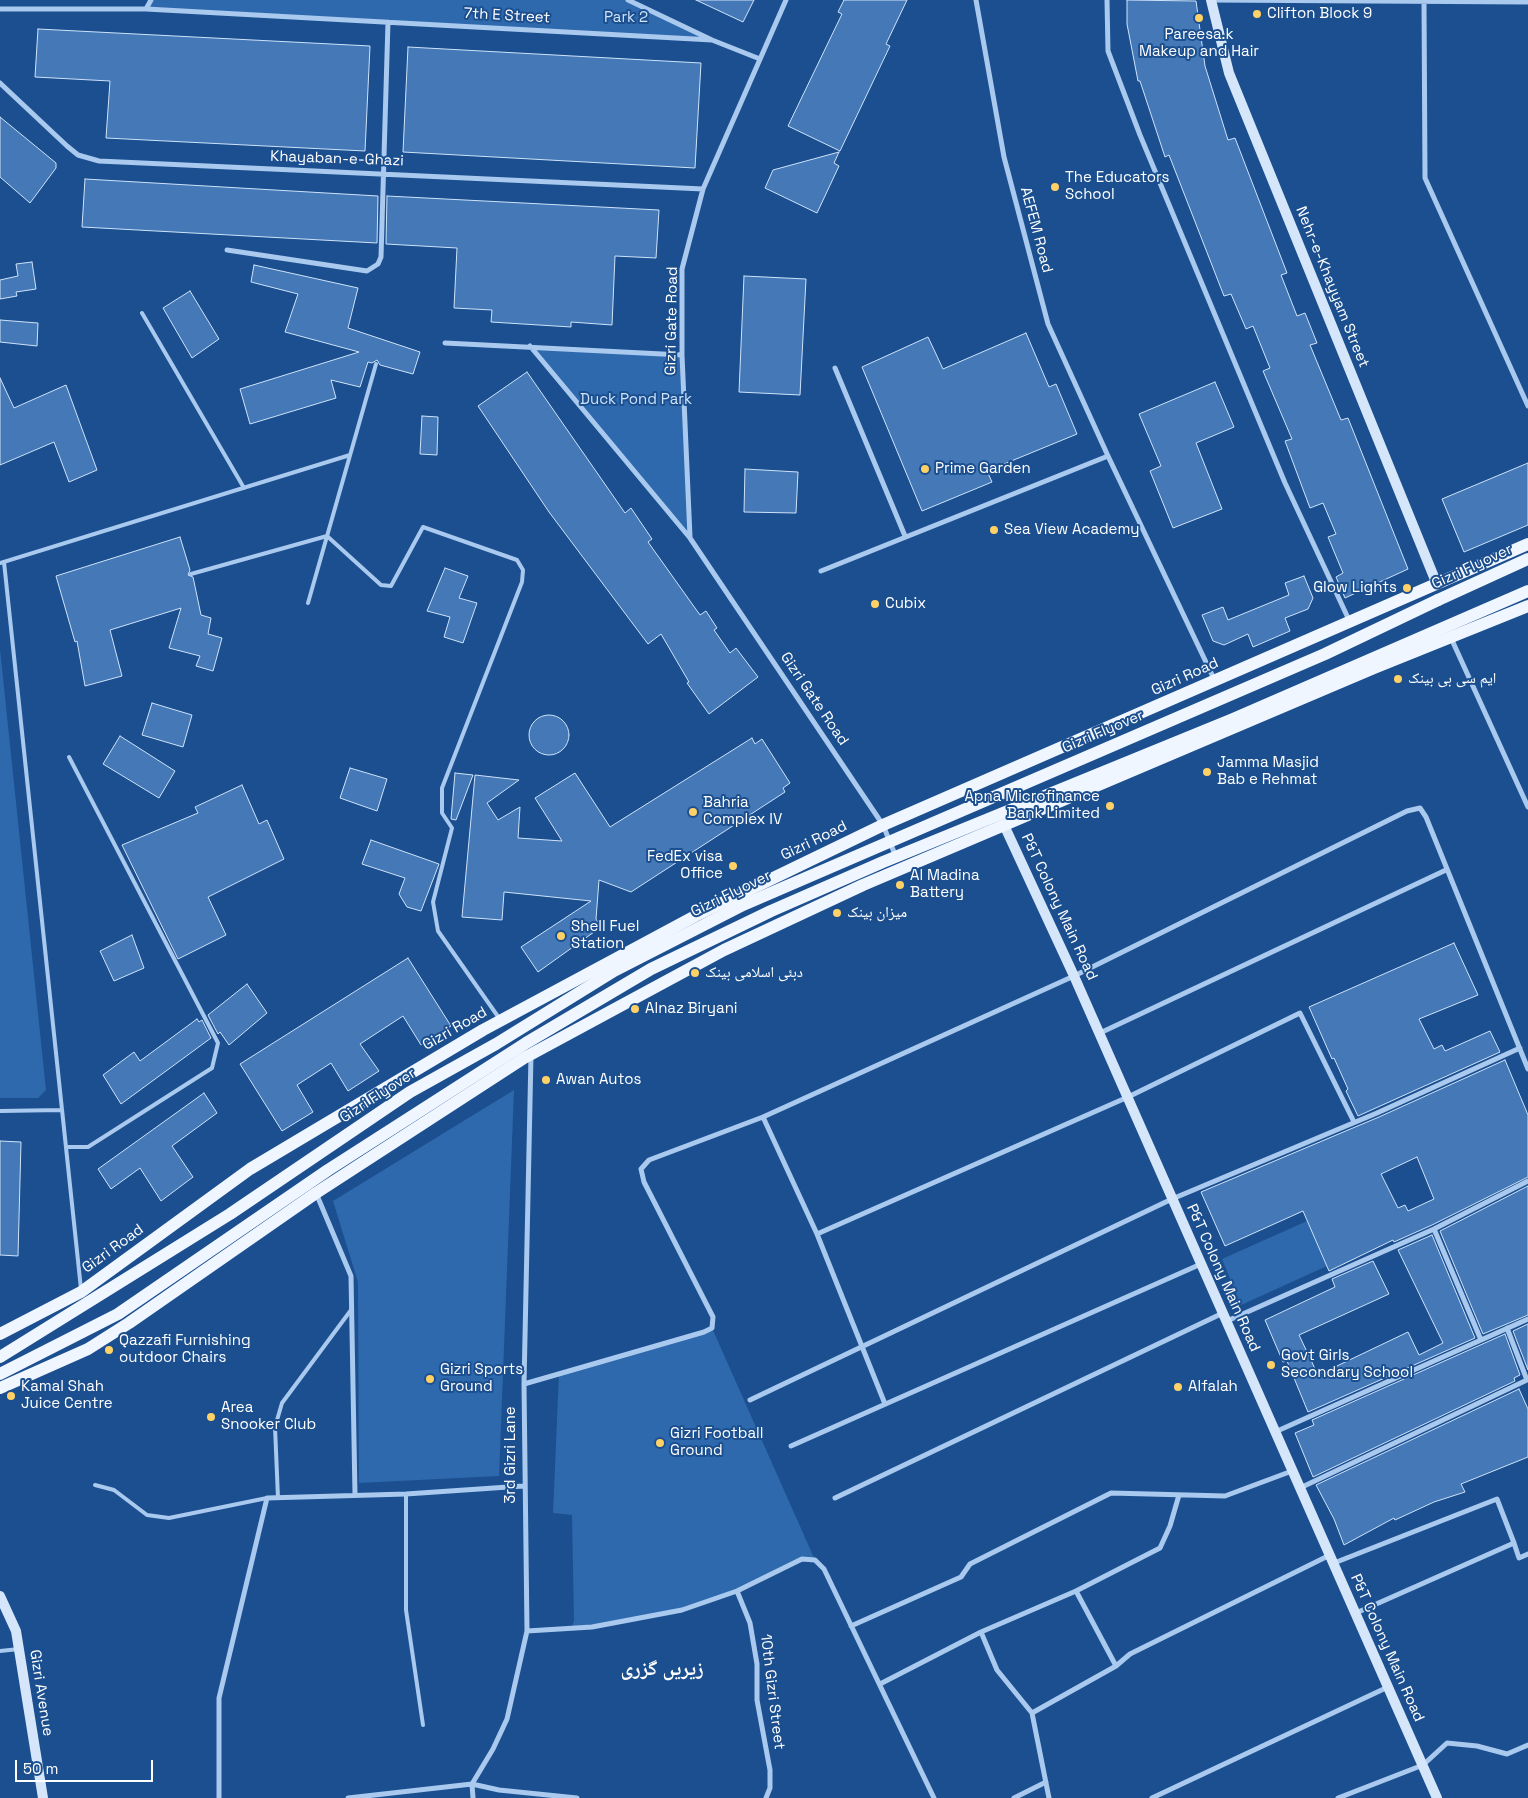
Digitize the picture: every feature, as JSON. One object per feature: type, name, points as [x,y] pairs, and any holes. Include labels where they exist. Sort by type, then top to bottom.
[{"type":"main road","name":"Gizri Road","points":[[0,1334],[82,1292],[250,1169],[501,1021],[699,914],[883,825],[1216,682],[1436,582],[1528,544]]},
{"type":"main road","name":"Gizri Flyover","points":[[0,1357],[230,1214],[410,1092],[496,1044],[614,971],[743,905],[1325,654],[1528,559]]},
{"type":"main road","points":[[0,1374],[118,1314],[345,1159],[526,1043],[651,969],[771,912],[883,862],[1233,719],[1528,591]]},
{"type":"main road","points":[[0,1388],[88,1349],[129,1323],[316,1193],[531,1054],[724,950],[901,869],[1528,606]]},
{"type":"street","points":[[146,9],[151,0]]},
{"type":"street","points":[[628,0],[712,40],[760,59]]},
{"type":"street","name":"Gizri Gate Road","points":[[786,0],[703,189],[682,269],[682,355],[690,538],[883,825],[901,869]]},
{"type":"street","name":"AEFEM Road","points":[[976,0],[1004,157],[1048,324],[1108,456],[1216,682]]},
{"type":"street","points":[[1107,0],[1108,51],[1140,135],[1285,483],[1350,622]]},
{"type":"street","points":[[1211,0],[1528,2]]},
{"type":"street","name":"Nehr-e-Khayyam Street","points":[[1211,0],[1229,73],[1436,582]]},
{"type":"street","points":[[1424,2],[1425,178],[1528,406]]},
{"type":"street","name":"7th E Street","points":[[0,9],[146,9],[712,40]]},
{"type":"street","points":[[227,250],[367,271],[374,267],[381,257],[385,174],[388,22]]},
{"type":"street","name":"Khayaban-e-Ghazi","points":[[0,83],[78,155],[88,159],[114,163],[703,189]]},
{"type":"street","points":[[445,343],[682,355]]},
{"type":"street","points":[[530,346],[690,538]]},
{"type":"street","points":[[835,368],[905,536]]},
{"type":"street","points":[[821,571],[1108,456]]},
{"type":"street","points":[[1451,638],[1528,807]]},
{"type":"street","points":[[524,1384],[704,1332],[712,1328],[713,1318],[644,1182],[641,1169],[649,1160],[763,1117],[1074,976],[1407,811],[1420,808],[1528,1070]]},
{"type":"street","name":"P&T Colony Main Road","points":[[1004,825],[1128,1097],[1437,1798]]},
{"type":"street","points":[[1099,1034],[1446,870]]},
{"type":"street","name":"3rd Gizri Lane","points":[[472,1784],[493,1749],[507,1718],[526,1631],[523,1486],[531,1054],[519,1011]]},
{"type":"street","points":[[817,1234],[1128,1097],[1300,1013],[1354,1122]]},
{"type":"street","points":[[750,1400],[1172,1199],[1354,1122],[1520,1048]]},
{"type":"street","points":[[763,1117],[817,1234],[864,1346],[885,1404]]},
{"type":"street","points":[[835,1498],[1225,1317],[1434,1229],[1528,1181]]},
{"type":"street","points":[[316,1193],[350,1276],[354,1495]]},
{"type":"street","points":[[1434,1229],[1481,1340]]},
{"type":"street","points":[[791,1446],[1201,1264]]},
{"type":"street","points":[[1276,1432],[1528,1319]]},
{"type":"street","points":[[1300,1488],[1528,1382],[1507,1328]]},
{"type":"street","points":[[851,1626],[961,1577],[970,1564],[1111,1493],[1225,1496],[1293,1471]]},
{"type":"street","points":[[220,1798],[219,1698],[267,1498],[406,1494],[523,1486]]},
{"type":"street","points":[[880,1684],[981,1632],[1076,1591],[1160,1548],[1170,1526],[1179,1495]]},
{"type":"street","points":[[1032,1713],[1116,1666],[1130,1654],[1332,1559],[1497,1499],[1519,1558],[1528,1554]]},
{"type":"street","points":[[1356,1613],[1514,1543]]},
{"type":"street","points":[[526,1631],[592,1627],[682,1610],[737,1590],[802,1559],[815,1560],[824,1569],[934,1798]]},
{"type":"street","name":"10th Gizri Street","points":[[737,1590],[750,1623],[757,1664],[758,1700],[770,1770],[770,1788],[766,1798]]},
{"type":"street","points":[[1076,1591],[1116,1666]]},
{"type":"street","name":"Gizri Avenue","points":[[0,1596],[16,1631],[43,1798]]},
{"type":"street","points":[[981,1632],[997,1670],[1032,1713],[1049,1798]]},
{"type":"street","points":[[1152,1798],[1388,1687]]},
{"type":"street","points":[[1338,1798],[1423,1765],[1448,1743],[1477,1746],[1507,1754],[1528,1745]]},
{"type":"street","points":[[1014,1798],[1046,1782]]},
{"type":"street","points":[[472,1784],[473,1798]]},
{"type":"street","points":[[348,1798],[472,1784],[499,1790],[577,1798]]},
{"type":"lane","points":[[142,313],[244,488]]},
{"type":"lane","points":[[308,603],[376,364]]},
{"type":"lane","points":[[82,1292],[2,562],[350,456]]},
{"type":"lane","points":[[327,536],[380,585],[390,586],[422,527],[517,560],[523,570],[522,582],[442,788],[442,813],[452,828],[434,902],[438,932],[501,1021]]},
{"type":"lane","points":[[192,574],[327,536]]},
{"type":"lane","points":[[66,1147],[88,1147],[212,1068],[218,1043],[69,757]]},
{"type":"lane","points":[[0,1111],[62,1110]]},
{"type":"lane","points":[[278,1498],[275,1427],[282,1403],[351,1310]]},
{"type":"lane","points":[[95,1486],[114,1490],[147,1515],[169,1518],[267,1498]]},
{"type":"lane","points":[[406,1494],[406,1610],[423,1725]]},
{"type":"lane","points":[[0,1651],[19,1649]]},
{"type":"green space","name":"Park 2","points":[[150,0],[630,0],[712,40],[146,9]]},
{"type":"green space","name":"Duck Pond Park","points":[[530,346],[682,355],[690,538]]},
{"type":"green space","points":[[0,649],[46,1090],[38,1098],[0,1098]]},
{"type":"green space","name":"Gizri Sports Ground","points":[[514,1090],[499,1476],[359,1483],[358,1282],[333,1201]]},
{"type":"green space","points":[[1307,1221],[1327,1266],[1241,1305],[1222,1259]]},
{"type":"green space","name":"Gizri Football Ground","points":[[712,1328],[815,1560],[802,1559],[737,1591],[682,1610],[571,1629],[574,1621],[572,1515],[553,1513],[559,1373]]},
{"type":"building","points":[[696,0],[754,0],[743,22]]},
{"type":"building","points":[[844,0],[907,0],[886,44],[890,46],[840,151],[788,126],[842,14],[838,12]]},
{"type":"building","points":[[1127,0],[1196,1],[1205,66],[1228,140],[1235,138],[1287,273],[1281,275],[1297,316],[1305,313],[1317,343],[1310,345],[1341,420],[1348,418],[1408,569],[1345,598],[1336,577],[1343,573],[1328,537],[1336,534],[1323,503],[1310,508],[1285,441],[1292,439],[1263,371],[1270,368],[1253,326],[1246,329],[1231,294],[1224,296],[1169,155],[1165,157],[1140,81],[1138,81],[1127,24]]},
{"type":"building","points":[[38,29],[370,46],[365,151],[106,138],[110,81],[35,77]]},
{"type":"building","points":[[408,47],[701,63],[695,168],[403,152]]},
{"type":"building","points":[[0,117],[56,163],[56,168],[30,203],[0,177]]},
{"type":"building","points":[[839,152],[834,163],[839,166],[817,213],[765,188],[773,170]]},
{"type":"building","points":[[85,179],[378,196],[377,243],[82,227]]},
{"type":"building","points":[[387,196],[659,210],[656,258],[615,256],[612,325],[571,322],[571,327],[491,322],[492,310],[454,308],[457,248],[386,244]]},
{"type":"building","points":[[32,262],[36,289],[16,292],[17,296],[0,299],[0,280],[18,276],[16,264]]},
{"type":"building","points":[[254,265],[358,288],[348,328],[420,352],[413,374],[380,365],[377,360],[372,363],[368,362],[360,387],[331,380],[336,398],[250,424],[240,389],[359,352],[285,332],[298,294],[251,282]]},
{"type":"building","points":[[744,276],[806,279],[800,395],[739,392]]},
{"type":"building","points":[[190,291],[219,339],[192,358],[163,308]]},
{"type":"building","points":[[0,320],[38,323],[37,346],[0,342]]},
{"type":"building","points":[[1026,333],[1049,387],[1056,384],[1077,434],[987,471],[992,482],[922,511],[862,367],[928,337],[943,369]]},
{"type":"building","points":[[527,372],[625,513],[631,508],[652,539],[648,542],[700,615],[706,611],[717,628],[714,630],[730,653],[736,648],[758,677],[709,714],[687,683],[689,682],[661,634],[648,644],[549,512],[478,406]]},
{"type":"building","points":[[0,378],[14,408],[66,385],[97,470],[69,482],[54,442],[0,465]]},
{"type":"building","points":[[1215,382],[1234,427],[1196,443],[1222,509],[1173,528],[1150,471],[1161,466],[1139,414]]},
{"type":"building","points":[[422,416],[438,417],[437,455],[420,454]]},
{"type":"building","points":[[1528,463],[1528,525],[1464,552],[1442,499]]},
{"type":"building","points":[[745,469],[798,472],[796,513],[744,512]]},
{"type":"building","points":[[180,537],[190,570],[188,575],[193,577],[201,615],[211,618],[208,634],[222,638],[213,671],[196,666],[200,656],[169,648],[181,608],[110,630],[122,676],[85,686],[77,641],[75,642],[56,576]]},
{"type":"building","points":[[445,568],[468,576],[459,598],[477,603],[463,643],[444,637],[450,617],[427,611]]},
{"type":"building","points":[[1304,576],[1313,598],[1308,609],[1285,618],[1290,631],[1253,647],[1248,634],[1224,645],[1213,641],[1202,615],[1223,607],[1228,620],[1289,595],[1285,583]]},
{"type":"building","points":[[152,703],[192,715],[183,747],[142,735]]},
{"type":"building","points":[[553,715],[560,718],[566,724],[569,735],[568,743],[560,752],[553,755],[545,755],[538,752],[530,743],[529,731],[532,724],[541,716]]},
{"type":"building","points":[[120,736],[175,771],[159,798],[103,764]]},
{"type":"building","points":[[752,738],[755,744],[762,739],[790,783],[783,788],[785,792],[631,892],[599,880],[596,919],[601,927],[538,972],[521,947],[591,901],[504,892],[502,920],[462,917],[475,775],[519,780],[487,803],[498,820],[520,807],[518,838],[562,841],[535,798],[575,773],[610,827]]},
{"type":"building","points":[[350,768],[387,779],[377,811],[340,798]]},
{"type":"building","points":[[455,773],[473,775],[456,820],[451,819]]},
{"type":"building","points":[[242,785],[259,824],[267,820],[284,859],[208,897],[226,935],[178,959],[122,845],[198,813],[195,807]]},
{"type":"building","points":[[371,840],[439,864],[421,911],[407,907],[399,894],[405,878],[362,864]]},
{"type":"building","points":[[132,935],[144,968],[114,981],[100,951]]},
{"type":"building","points":[[1454,943],[1478,995],[1419,1019],[1434,1049],[1442,1045],[1445,1051],[1490,1031],[1500,1052],[1358,1116],[1346,1091],[1348,1089],[1334,1058],[1332,1059],[1309,1007]]},
{"type":"building","points":[[408,958],[451,1026],[421,1045],[403,1016],[360,1044],[379,1071],[348,1091],[331,1063],[297,1085],[313,1112],[282,1131],[240,1064]]},
{"type":"building","points":[[247,984],[267,1013],[229,1045],[220,1032],[218,1034],[208,1015]]},
{"type":"building","points":[[197,1019],[199,1022],[202,1020],[211,1038],[121,1104],[103,1075],[134,1052],[140,1061]]},
{"type":"building","points":[[1505,1060],[1528,1115],[1528,1177],[1432,1225],[1394,1242],[1393,1240],[1329,1271],[1303,1211],[1225,1246],[1201,1192],[1379,1117]],"holes":[[[1417,1157],[1434,1199],[1408,1211],[1405,1205],[1398,1208],[1381,1174]]]},
{"type":"building","points":[[204,1093],[217,1113],[172,1146],[193,1177],[161,1201],[140,1168],[111,1189],[98,1169]]},
{"type":"building","points":[[0,1141],[21,1142],[18,1256],[0,1255]]},
{"type":"building","points":[[1528,1186],[1528,1315],[1483,1334],[1440,1231]]},
{"type":"building","points":[[1432,1235],[1475,1338],[1308,1412],[1287,1361],[1283,1362],[1265,1320],[1335,1287],[1332,1279],[1373,1261],[1389,1294],[1299,1335],[1318,1375],[1408,1332],[1419,1355],[1443,1343],[1398,1250]]},
{"type":"building","points":[[1528,1324],[1528,1370],[1513,1331]]},
{"type":"building","points":[[1505,1334],[1520,1375],[1514,1378],[1515,1381],[1313,1477],[1295,1433],[1314,1425],[1312,1420]]},
{"type":"building","points":[[1519,1389],[1528,1409],[1528,1457],[1461,1484],[1465,1492],[1434,1502],[1395,1520],[1394,1518],[1344,1545],[1334,1519],[1316,1485]]},
{"type":"place","name":"Clifton Block 9","points":[[1257,14]]},
{"type":"place","name":"Pareesa.k Makeup and Hair","points":[[1199,18]]},
{"type":"place","name":"The Educators School","points":[[1055,187]]},
{"type":"place","name":"Prime Garden","points":[[925,469]]},
{"type":"place","name":"Sea View Academy","points":[[994,530]]},
{"type":"place","name":"Glow Lights","points":[[1407,588]]},
{"type":"place","name":"Cubix","points":[[875,604]]},
{"type":"place","name":"ایم سی بی بینک","points":[[1398,679]]},
{"type":"place","name":"Jamma Masjid Bab e Rehmat","points":[[1207,772]]},
{"type":"place","name":"Apna Microfinance Bank Limited","points":[[1110,806]]},
{"type":"place","name":"Bahria Complex IV","points":[[693,812]]},
{"type":"place","name":"FedEx visa Office","points":[[733,866]]},
{"type":"place","name":"Al Madina Battery","points":[[900,885]]},
{"type":"place","name":"میزان بینک","points":[[837,913]]},
{"type":"place","name":"Shell Fuel Station","points":[[561,936]]},
{"type":"place","name":"دبئی اسلامی بینک","points":[[695,973]]},
{"type":"place","name":"Alnaz Biryani","points":[[635,1009]]},
{"type":"place","name":"Awan Autos","points":[[546,1080]]},
{"type":"place","name":"Qazzafi Furnishing outdoor Chairs","points":[[109,1350]]},
{"type":"place","name":"Govt Girls Secondary School","points":[[1271,1365]]},
{"type":"place","name":"Gizri Sports Ground","points":[[430,1379]]},
{"type":"place","name":"Alfalah","points":[[1178,1387]]},
{"type":"place","name":"Kamal Shah Juice Centre","points":[[11,1396]]},
{"type":"place","name":"Area Snooker Club","points":[[211,1417]]},
{"type":"place","name":"Gizri Football Ground","points":[[660,1443]]},
{"type":"district","name":"زیریں گزری","points":[[662,1670]]}]
